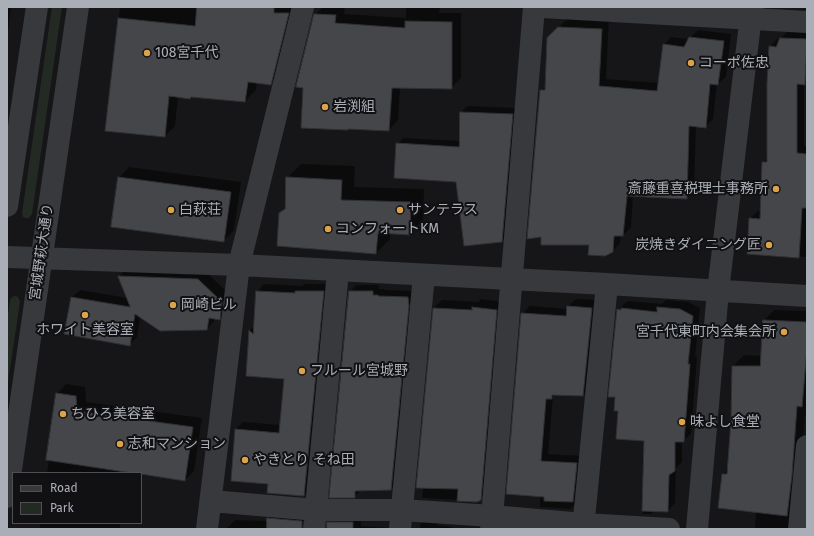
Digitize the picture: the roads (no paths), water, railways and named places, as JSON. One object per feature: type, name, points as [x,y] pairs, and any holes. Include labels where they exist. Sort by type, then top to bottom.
[{"type":"street","points":[[7,206],[37,7]]},
{"type":"street","name":"宮城野萩大通り","points":[[7,497],[78,7]]},
{"type":"street","points":[[207,529],[239,265],[303,7]]},
{"type":"street","points":[[491,522],[534,7]]},
{"type":"street","points":[[542,7],[751,13],[807,22]]},
{"type":"street","points":[[697,529],[718,291],[751,13]]},
{"type":"street","points":[[7,257],[239,265],[807,296]]},
{"type":"street","points":[[315,519],[338,271]]},
{"type":"street","points":[[401,519],[424,275]]},
{"type":"street","points":[[584,527],[607,284]]},
{"type":"street","points":[[799,529],[807,446]]},
{"type":"street","points":[[211,501],[315,519],[401,519],[669,529]]},
{"type":"place","name":"108宮千代","points":[[147,53]]},
{"type":"place","name":"コーポ佐忠","points":[[691,63]]},
{"type":"place","name":"岩渕組","points":[[325,107]]},
{"type":"place","name":"斎藤重喜税理士事務所","points":[[776,189]]},
{"type":"place","name":"白萩荘","points":[[171,210]]},
{"type":"place","name":"サンテラス","points":[[400,210]]},
{"type":"place","name":"コンフォートKM","points":[[328,229]]},
{"type":"place","name":"炭焼きダイニング匠","points":[[769,245]]},
{"type":"place","name":"岡崎ビル","points":[[173,305]]},
{"type":"place","name":"ホワイト美容室","points":[[85,315]]},
{"type":"place","name":"宮千代東町内会集会所","points":[[784,332]]},
{"type":"place","name":"フルール宮城野","points":[[302,371]]},
{"type":"place","name":"ちひろ美容室","points":[[63,414]]},
{"type":"place","name":"味よし食堂","points":[[682,422]]},
{"type":"place","name":"志和マンション","points":[[120,444]]},
{"type":"place","name":"やきとり そね田","points":[[245,460]]}]
